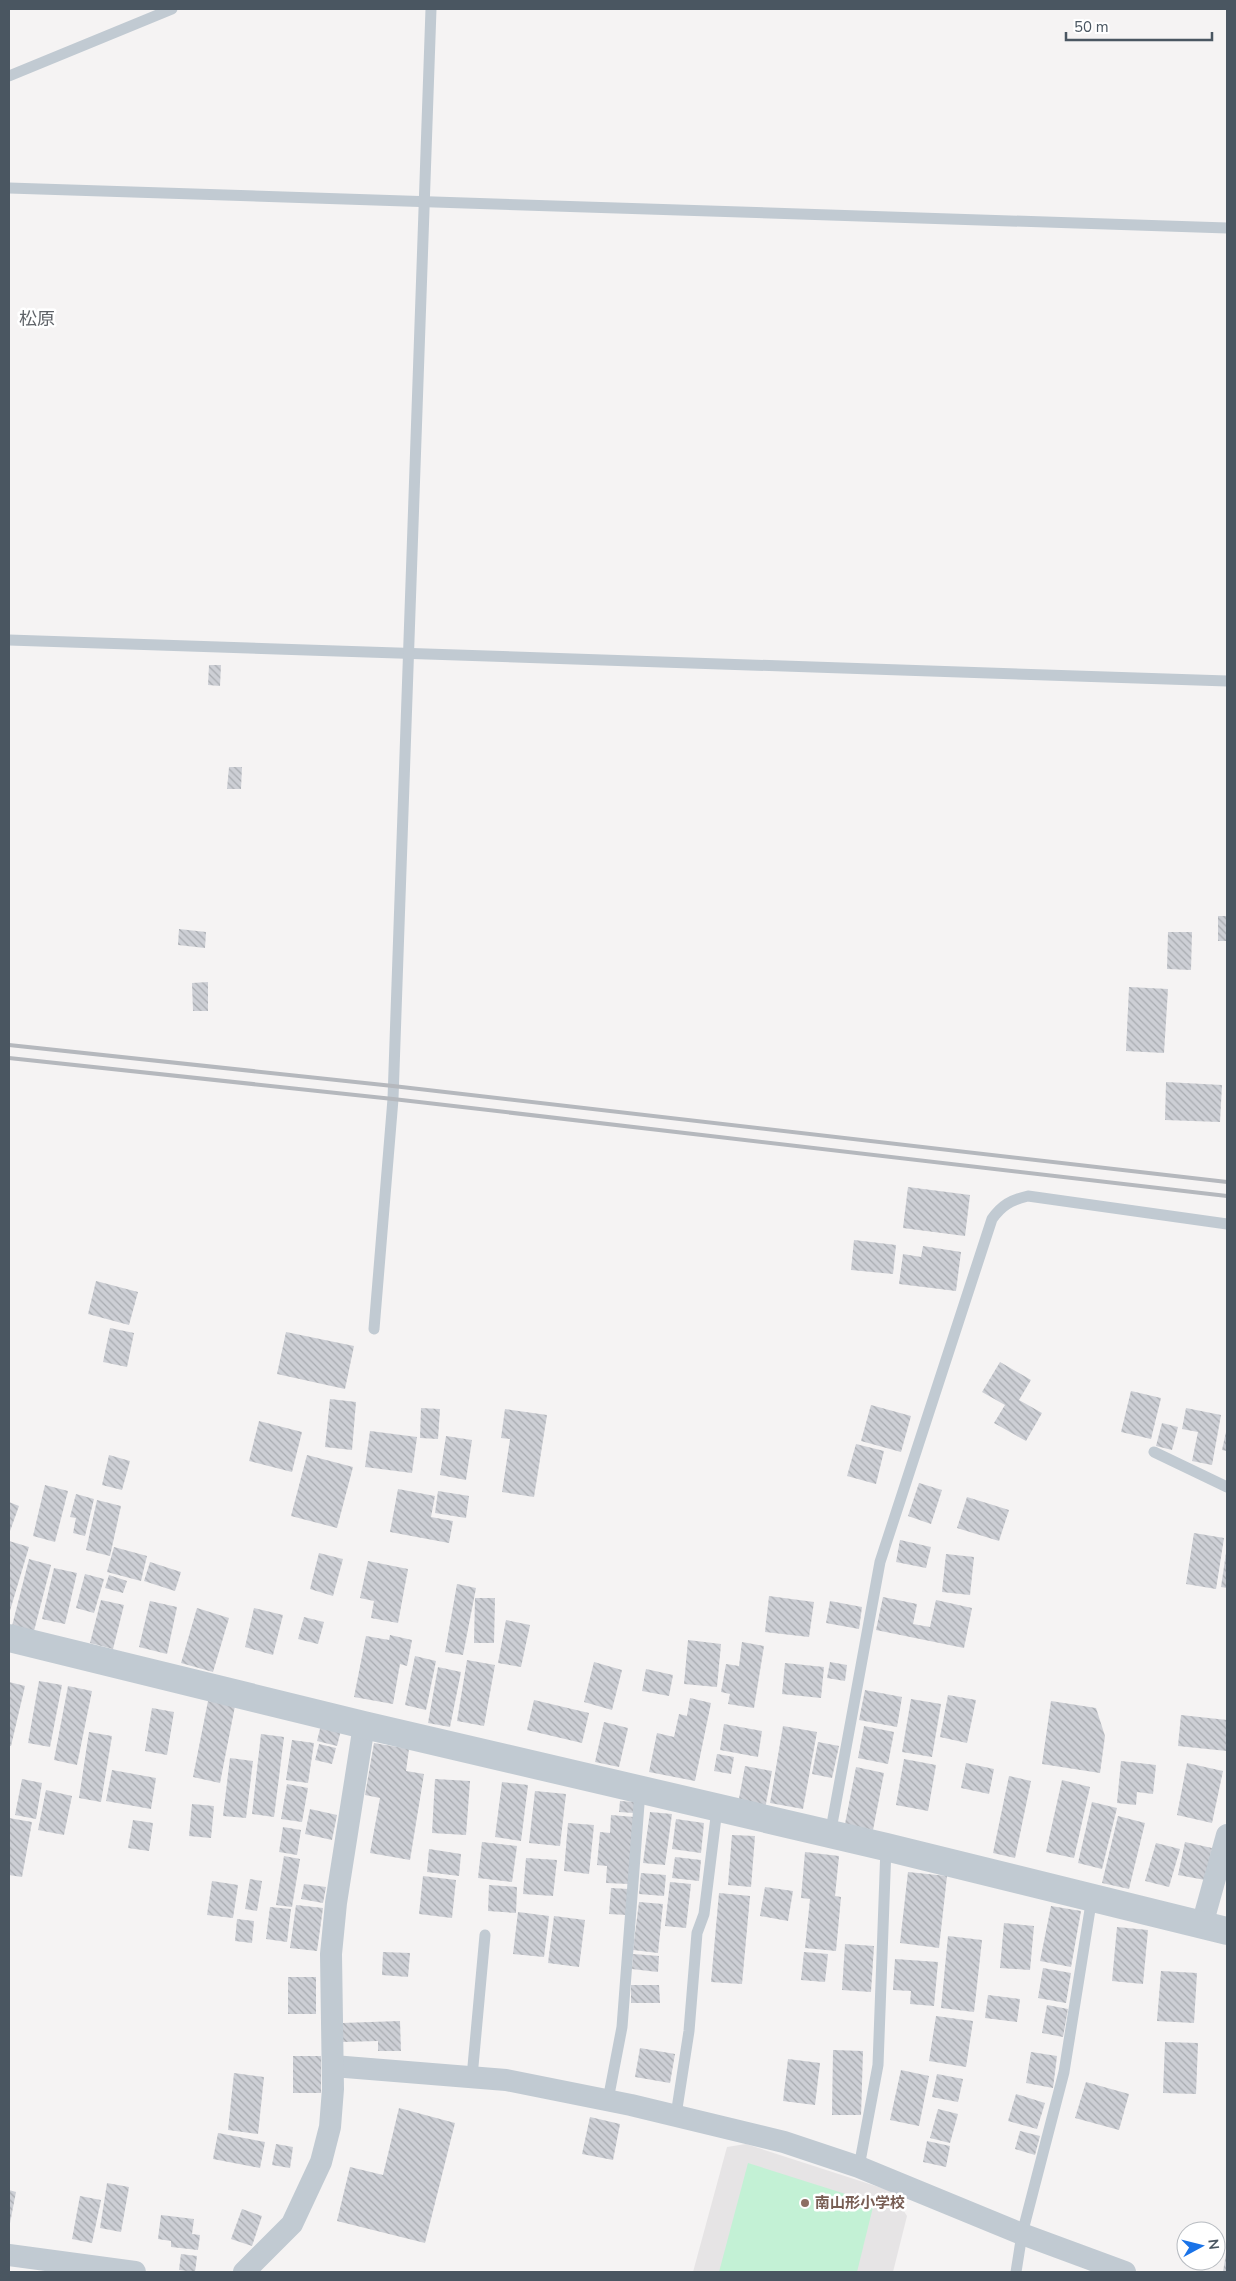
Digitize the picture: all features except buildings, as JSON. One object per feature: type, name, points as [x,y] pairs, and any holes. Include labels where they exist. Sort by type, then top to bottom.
[{"type":"street","points":[[9,1638],[640,1791],[886,1847],[1215,1928],[1227,1835]]},
{"type":"street","points":[[244,2272],[292,2224],[305,2200],[321,2162],[330,2127],[333,2066],[331,1954],[336,1903],[364,1725]]},
{"type":"street","points":[[333,2066],[506,2080],[676,2115],[784,2142],[859,2167],[1022,2234],[1125,2272]]},
{"type":"street","points":[[9,2255],[135,2272]]},
{"type":"lane","points":[[9,76],[172,9]]},
{"type":"lane","points":[[374,1329],[393,1099],[431,9]]},
{"type":"lane","points":[[9,188],[1227,228]]},
{"type":"lane","points":[[9,640],[1227,681]]},
{"type":"lane","points":[[830,1835],[880,1562],[992,1219],[1006,1203],[1028,1196],[1227,1224]]},
{"type":"lane","points":[[1154,1452],[1227,1487]]},
{"type":"lane","points":[[608,2100],[622,2027],[640,1791]]},
{"type":"lane","points":[[676,2115],[689,2031],[697,1933],[704,1914],[717,1809]]},
{"type":"lane","points":[[859,2167],[878,2066],[886,1847]]},
{"type":"lane","points":[[1016,2272],[1022,2234],[1064,2072],[1092,1897]]},
{"type":"lane","points":[[472,2077],[485,1935]]},
{"type":"shaded area","name":"南山形小学校","points":[[746,2144],[891,2191],[907,2216],[893,2272],[693,2272],[727,2147]]},
{"type":"green space","points":[[748,2163],[874,2203],[857,2272],[719,2272]]},
{"type":"railway","points":[[9,1045],[393,1086],[1227,1182]]},
{"type":"railway","points":[[9,1058],[393,1099],[1227,1196]]},
{"type":"place","name":"南山形小学校","points":[[805,2203]]},
{"type":"district","name":"松原","points":[[37,319]]}]
